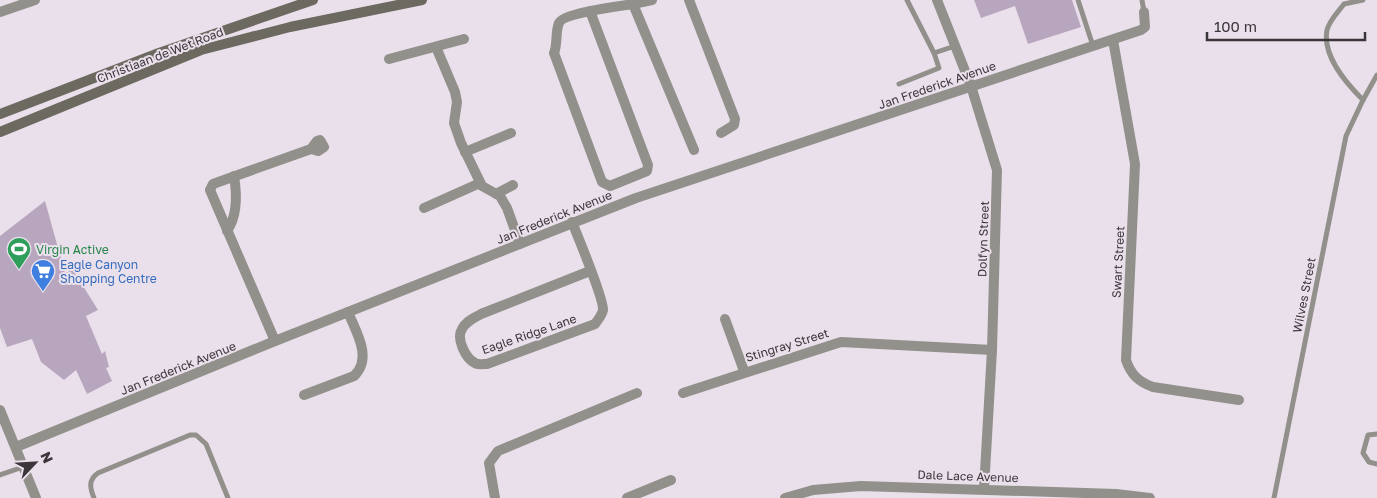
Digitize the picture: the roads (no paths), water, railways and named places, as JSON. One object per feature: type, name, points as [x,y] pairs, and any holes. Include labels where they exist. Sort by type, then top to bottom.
[{"type":"main road","name":"Christiaan de Wet Road","points":[[0,114],[174,48],[313,0]]},
{"type":"main road","name":"Christiaan de Wet Road","points":[[0,134],[201,50],[290,27],[422,0]]},
{"type":"street","points":[[0,12],[35,0]]},
{"type":"street","points":[[590,11],[648,165],[647,171],[642,175],[610,186],[602,182],[554,57],[560,21],[563,18],[590,11],[652,0]]},
{"type":"street","points":[[689,0],[735,119],[734,124],[721,133]]},
{"type":"street","name":"Dolfyn Street","points":[[936,0],[971,86],[997,170],[992,350],[984,489]]},
{"type":"street","points":[[633,4],[694,150]]},
{"type":"street","name":"Jan Frederick Avenue","points":[[16,448],[275,341],[636,198],[1113,40],[1145,27],[1144,12]]},
{"type":"street","points":[[389,60],[464,39]]},
{"type":"street","name":"Swart Street","points":[[1113,40],[1135,164],[1126,360],[1129,369],[1143,384],[1153,387],[1239,400]]},
{"type":"street","points":[[436,47],[455,92],[457,102],[454,123],[465,152],[480,183],[496,194],[507,208],[520,244]]},
{"type":"street","points":[[465,152],[511,133]]},
{"type":"street","points":[[275,341],[210,190],[213,184],[312,149]]},
{"type":"street","points":[[227,231],[234,222],[236,198],[234,176]]},
{"type":"street","points":[[424,208],[480,183]]},
{"type":"street","points":[[496,194],[513,185]]},
{"type":"street","name":"Eagle Ridge Lane","points":[[572,222],[590,270],[603,305],[603,312],[595,324],[487,364],[476,364],[469,358],[461,338],[461,330],[467,322],[481,314],[590,270]]},
{"type":"street","points":[[304,395],[354,376],[359,371],[363,350],[348,312]]},
{"type":"street","points":[[725,319],[744,372]]},
{"type":"street","name":"Stingray Street","points":[[683,393],[841,342],[992,350]]},
{"type":"street","points":[[495,498],[489,463],[494,454],[510,445],[637,393]]},
{"type":"street","points":[[0,410],[36,498]]},
{"type":"street","points":[[627,498],[672,480]]},
{"type":"street","name":"Dale Lace Avenue","points":[[785,498],[813,490],[861,486],[1116,494],[1150,498]]},
{"type":"lane","points":[[899,84],[939,68],[934,53],[907,0]]},
{"type":"lane","points":[[1078,0],[1093,46]]},
{"type":"lane","points":[[1142,0],[1144,12]]},
{"type":"lane","points":[[1363,0],[1344,4],[1334,17],[1328,30],[1328,50],[1343,77],[1364,100]]},
{"type":"lane","points":[[934,53],[955,46]]},
{"type":"lane","name":"Wilves Street","points":[[1274,498],[1346,136],[1377,75]]},
{"type":"lane","points":[[204,358],[208,369]]},
{"type":"lane","points":[[1377,434],[1368,435],[1363,453],[1369,462],[1377,464]]},
{"type":"lane","points":[[94,498],[90,488],[91,482],[98,472],[190,435],[196,435],[206,444],[228,498]]},
{"type":"lane","points":[[0,475],[23,466]]},
{"type":"place","name":"Virgin Active","points":[[19,270]]},
{"type":"place","name":"Eagle Canyon Shopping Centre","points":[[43,292]]}]
